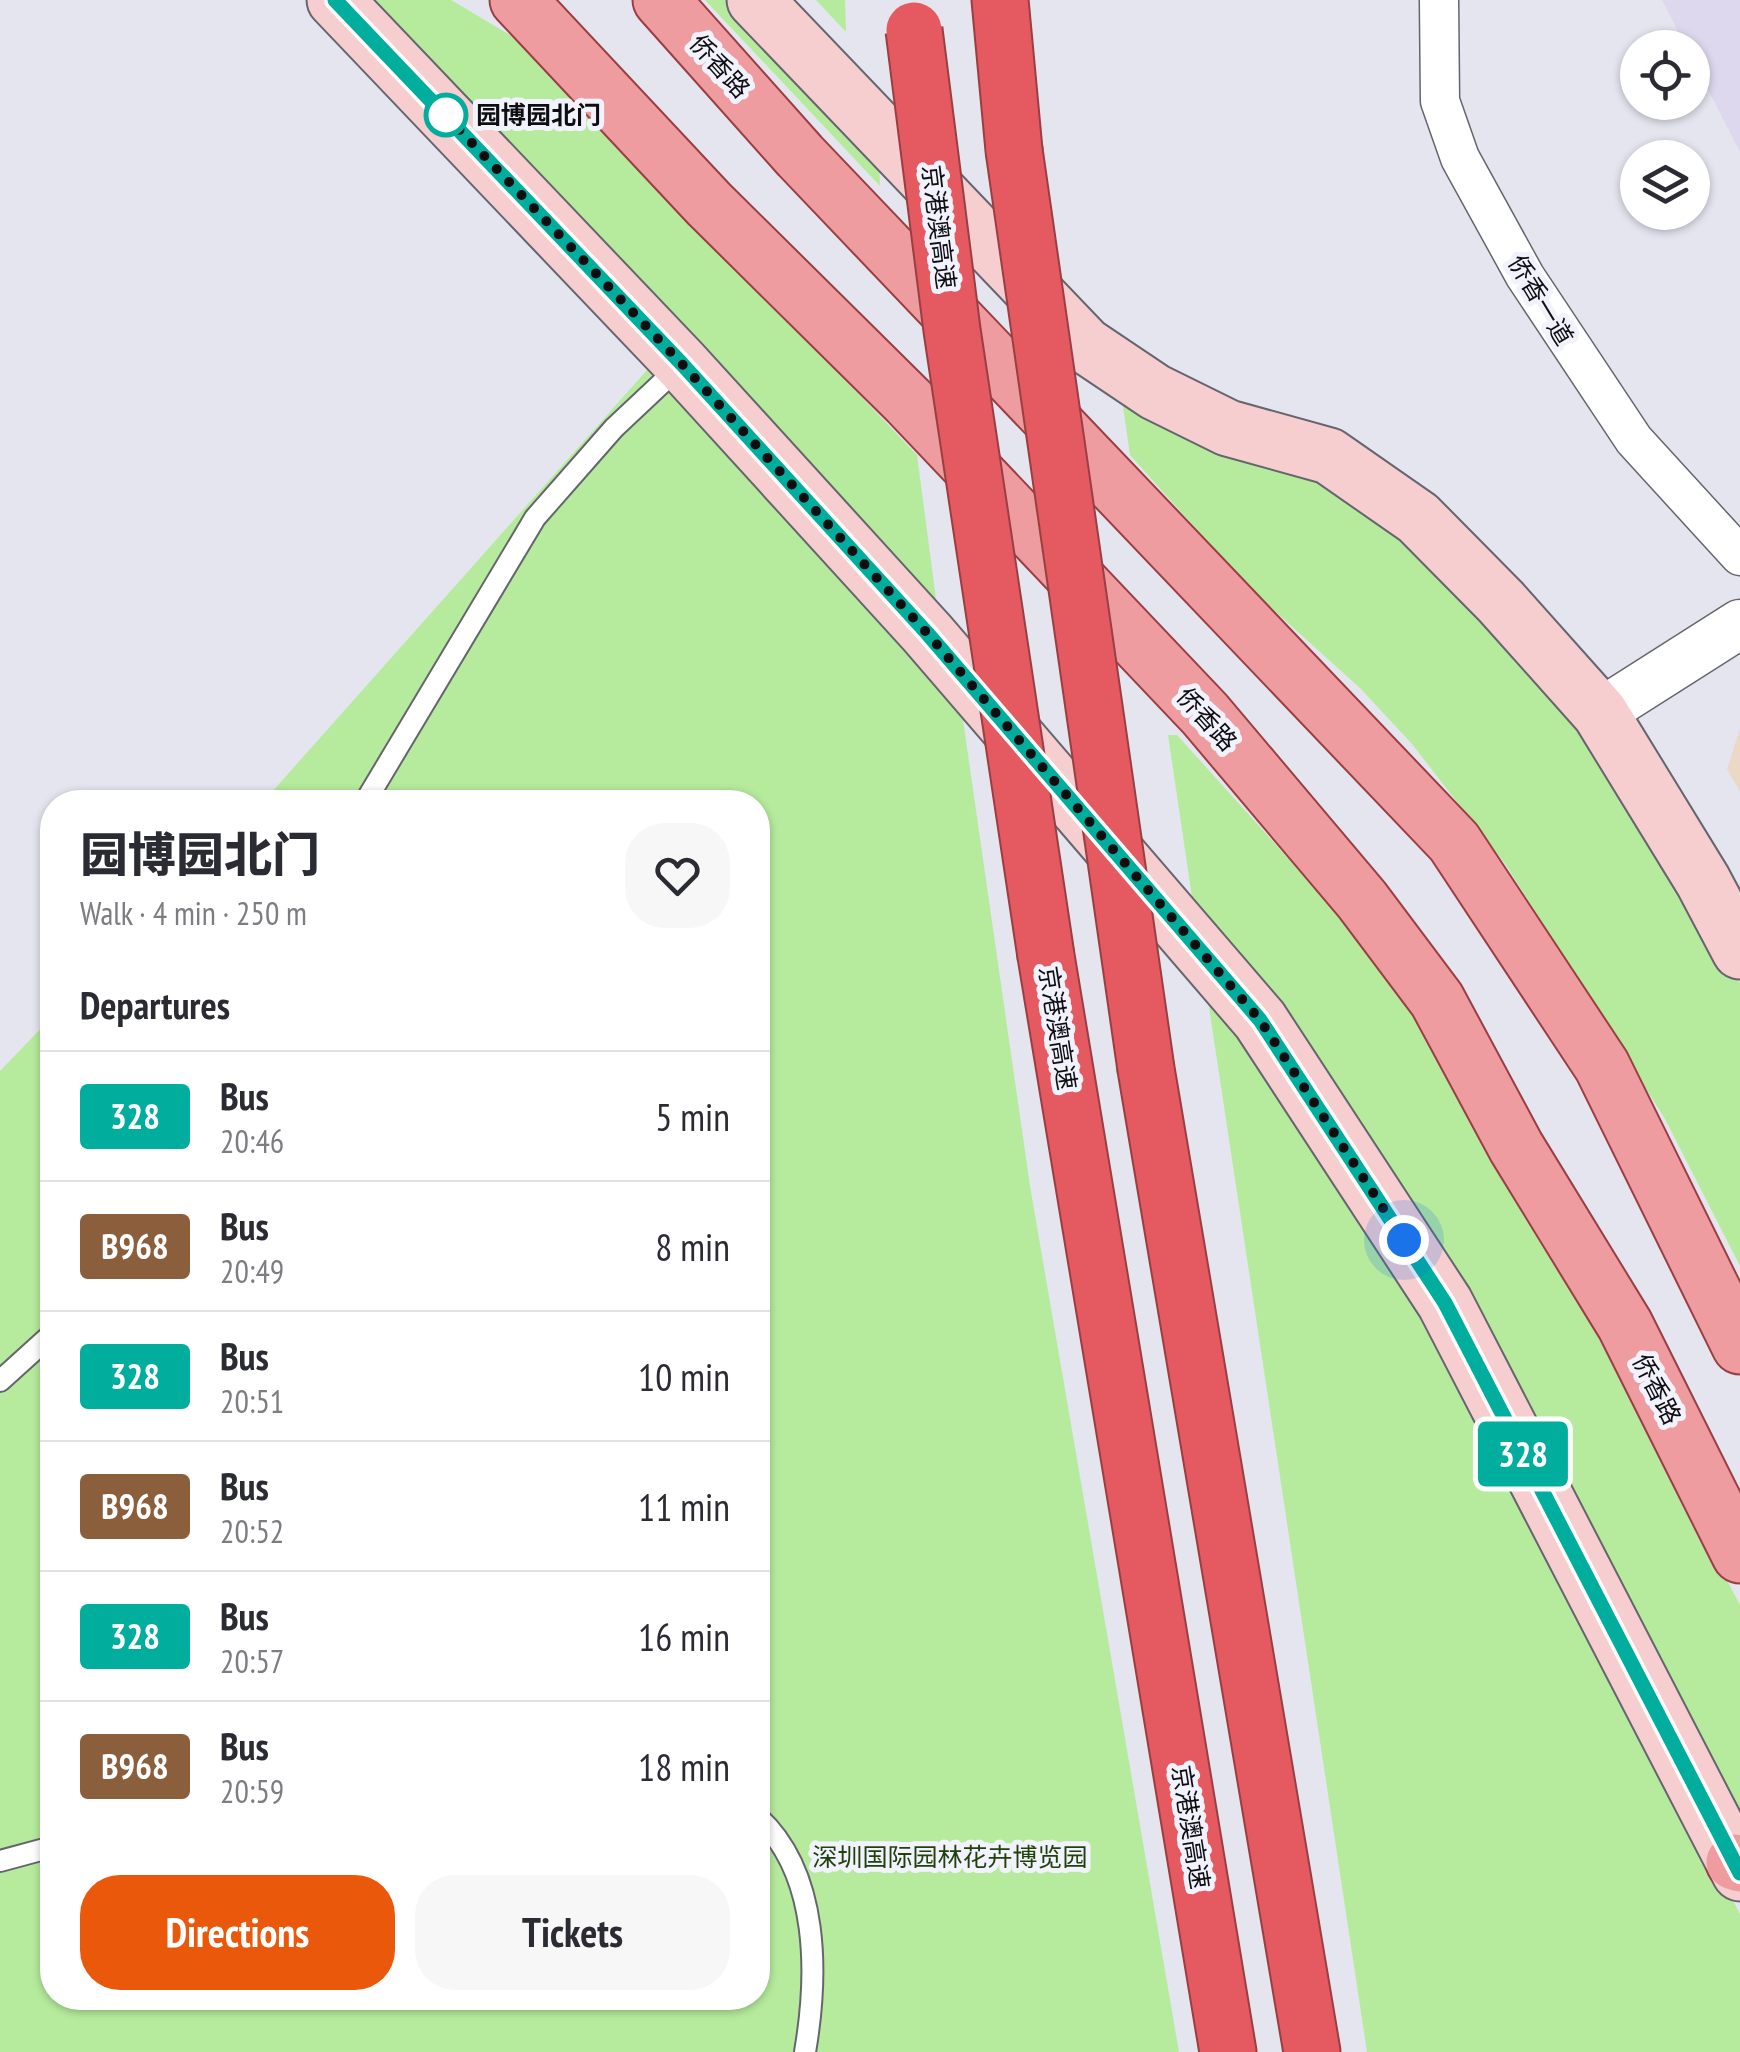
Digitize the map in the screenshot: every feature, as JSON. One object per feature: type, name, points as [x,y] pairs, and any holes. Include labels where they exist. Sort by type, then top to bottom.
[{"type":"highway","points":[[1000,0],[1014,150],[1146,1069],[1312,2052]]},
{"type":"highway","name":"京港澳高速","points":[[912,15],[952,330],[1046,956],[1228,2052]]},
{"type":"main road","points":[[335,0],[682,364],[927,633],[1260,1020],[1445,1303],[1738,1866]]},
{"type":"main road","name":"侨香路","points":[[661,0],[800,156],[1454,842],[1602,1066],[1740,1346]]},
{"type":"main road","points":[[755,0],[1085,345],[1155,392],[1228,428],[1329,456],[1418,518],[1501,602],[1600,714],[1703,881],[1740,951]]},
{"type":"main road","name":"侨香路","points":[[519,5],[708,204],[908,401],[1205,714],[1362,900],[1436,1000],[1516,1147],[1626,1325],[1740,1555]]},
{"type":"street","name":"侨香一道","points":[[1439,0],[1440,101],[1460,158],[1535,292],[1634,440],[1740,556]]},
{"type":"street","points":[[1600,714],[1740,624]]},
{"type":"lane","points":[[372,790],[535,518],[614,428],[682,364]]},
{"type":"lane","points":[[0,1380],[40,1345]]},
{"type":"lane","points":[[770,1834],[786,1856],[802,1893],[814,1976],[805,2052]]},
{"type":"lane","points":[[0,1861],[40,1850]]},
{"type":"shaded area","points":[[1662,0],[1740,0],[1740,152],[1710,93],[1710,30],[1677,30]]},
{"type":"shaded area","points":[[1740,729],[1740,792],[1727,769]]},
{"type":"green space","points":[[353,0],[451,0],[520,41],[917,455],[941,637]]},
{"type":"green space","points":[[705,0],[731,0],[879,161],[880,186]]},
{"type":"green space","points":[[816,0],[845,0],[846,32]]},
{"type":"green space","name":"深圳国际园林花卉博览园","points":[[656,360],[960,699],[1030,1186],[1179,2052],[0,2052],[0,1071],[40,1029],[40,2010],[770,2010],[770,790],[274,790]]},
{"type":"green space","points":[[1121,393],[1315,479],[1415,547],[1562,711],[1616,783],[1740,983],[1740,1266],[1665,1119],[1506,865],[1412,744],[1360,688],[1246,585],[1130,455]]},
{"type":"green space","points":[[1168,735],[1177,735],[1388,969],[1547,1241],[1740,1605],[1740,1843],[1196,924]]},
{"type":"green space","points":[[1207,994],[1257,1049],[1451,1360],[1740,1914],[1740,2052],[1367,2052]]},
{"type":"bus line","name":"328","points":[[335,0],[682,364],[927,633],[1260,1020],[1445,1303],[1740,1873]]},
{"type":"place","name":"园博园北门","points":[[446,115]]},
{"type":"route","points":[[446,115],[434,103],[682,364],[927,633],[1260,1020],[1404,1240]]}]
